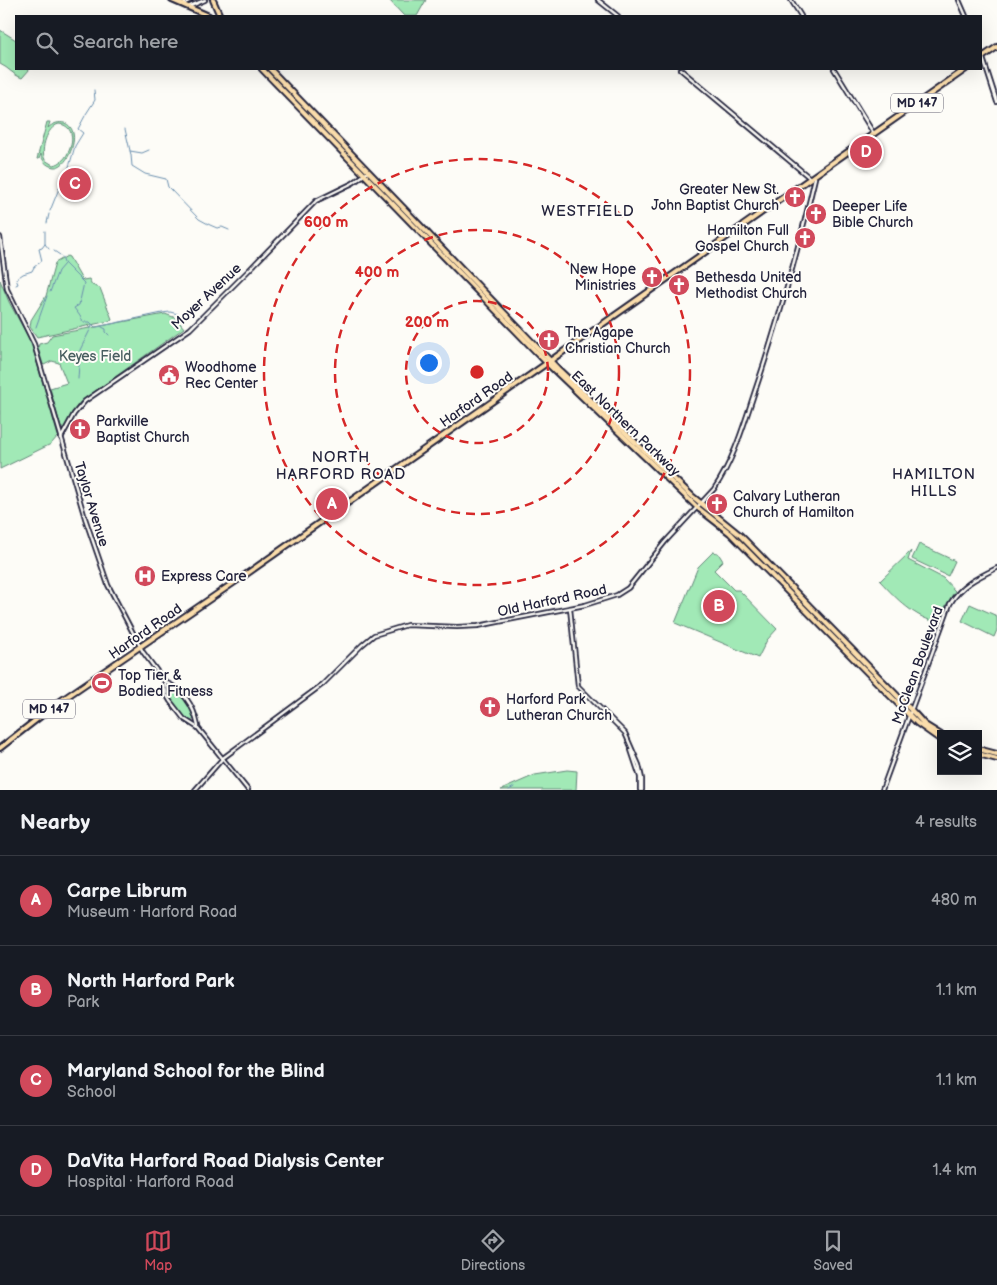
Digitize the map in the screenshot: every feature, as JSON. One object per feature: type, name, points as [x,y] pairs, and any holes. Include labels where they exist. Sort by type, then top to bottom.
[{"type":"main road","points":[[172,0],[206,15]]},
{"type":"main road","points":[[213,0],[220,15]]},
{"type":"main road","points":[[982,58],[997,47]]},
{"type":"main road","name":"East Northern Parkway","points":[[263,70],[279,82],[548,362],[738,540],[910,716],[927,732],[937,738]]},
{"type":"main road","name":"East Northern Parkway","points":[[271,70],[279,82]]},
{"type":"main road","name":"Harford Road","points":[[0,748],[59,702],[140,648],[965,70]]},
{"type":"main road","name":"East Northern Parkway","points":[[700,506],[750,544],[912,711],[937,732]]},
{"type":"main road","points":[[982,750],[997,754]]},
{"type":"main road","points":[[982,755],[997,759]]},
{"type":"street","points":[[181,5],[191,0]]},
{"type":"street","points":[[187,8],[205,0]]},
{"type":"street","points":[[598,0],[617,15]]},
{"type":"street","points":[[790,0],[800,15]]},
{"type":"street","points":[[959,0],[966,15]]},
{"type":"street","points":[[982,58],[997,102]]},
{"type":"street","points":[[681,70],[810,178]]},
{"type":"street","points":[[835,70],[874,134]]},
{"type":"street","name":"Moyer Avenue","points":[[61,438],[74,414],[85,402],[190,329],[316,201],[367,173]]},
{"type":"street","name":"Old Harford Road","points":[[195,790],[223,758],[318,688],[376,634],[407,626],[473,626],[570,608],[606,599],[624,592],[665,542],[700,506],[720,480],[745,424],[792,271],[815,178],[814,175]]},
{"type":"street","name":"Taylor Avenue","points":[[0,237],[7,289],[33,341],[61,438],[106,580],[140,648],[165,682],[177,688],[187,700],[195,713],[198,728]]},
{"type":"street","name":"McClean Boulevard","points":[[882,790],[912,711],[946,612],[954,597],[967,584],[997,568]]},
{"type":"street","points":[[570,608],[578,686],[625,733],[637,766],[641,790]]},
{"type":"street","name":"Taylor Avenue","points":[[165,682],[166,694],[184,720],[198,728],[248,790]]},
{"type":"green space","points":[[389,0],[426,0],[418,15],[403,15]]},
{"type":"green space","points":[[0,30],[15,39],[15,70],[29,70],[22,78],[0,64]]},
{"type":"green space","points":[[47,122],[50,122],[48,128],[59,123],[69,126],[74,137],[70,154],[63,164],[54,167],[49,165],[43,160],[41,154],[39,159],[37,159]],"holes":[[[59,124],[66,126],[72,138],[71,145],[64,158],[59,163],[53,165],[45,160],[44,145],[51,129]]]},
{"type":"green space","points":[[67,256],[83,280],[89,279],[92,285],[100,288],[112,319],[37,337],[30,327],[31,320],[46,296],[55,263]]},
{"type":"green space","points":[[0,280],[9,302],[31,342],[58,436],[51,444],[0,469]]},
{"type":"green space","name":"Keyes Field","points":[[165,314],[176,318],[184,328],[80,402],[64,428],[61,428],[50,388],[67,383],[59,363],[52,361],[43,364],[38,348],[39,344],[47,342],[52,335]]},
{"type":"green space","points":[[919,544],[955,561],[948,576],[912,559]]},
{"type":"green space","points":[[911,551],[908,560],[943,578],[955,591],[946,605],[940,623],[914,612],[880,581]]},
{"type":"green space","points":[[713,552],[718,553],[723,561],[714,570],[734,590],[739,590],[777,629],[767,640],[758,658],[675,623],[698,567]]},
{"type":"green space","points":[[970,604],[997,616],[997,630],[994,637],[962,621]]},
{"type":"green space","points":[[170,687],[175,688],[183,695],[192,709],[195,718],[190,722],[182,716],[173,704],[167,690]]},
{"type":"green space","points":[[567,770],[577,771],[576,790],[501,790],[535,775]]},
{"type":"waterway","points":[[86,114],[95,100],[94,90]]},
{"type":"waterway","points":[[50,211],[69,167],[75,146],[83,133],[78,129],[85,116]]},
{"type":"waterway","points":[[125,129],[132,166],[145,174],[166,179],[168,187],[199,219],[217,228],[222,227],[229,230]]},
{"type":"waterway","points":[[130,151],[142,153],[149,150]]},
{"type":"waterway","points":[[47,223],[49,214]]},
{"type":"waterway","points":[[45,231],[45,244],[49,249]]},
{"type":"waterway","points":[[16,285],[18,284],[16,279],[32,271],[42,261],[39,249],[45,244]]},
{"type":"waterway","points":[[54,251],[60,255]]},
{"type":"waterway","points":[[62,257],[64,263],[84,283],[79,305],[74,308],[83,322],[90,322],[97,327],[162,313],[178,314]]},
{"type":"waterway","points":[[50,292],[58,271],[64,264]]},
{"type":"waterway","points":[[36,327],[47,296]]},
{"type":"waterway","points":[[78,379],[80,350],[92,326]]},
{"type":"waterway","points":[[102,327],[106,329],[109,335]]},
{"type":"waterway","points":[[509,790],[514,787]]},
{"type":"place","name":"DaVita Harford Road Dialysis Center","points":[[866,152]]},
{"type":"place","name":"Maryland School for the Blind","points":[[75,184]]},
{"type":"place","name":"Greater New St. John Baptist Church","points":[[795,197]]},
{"type":"place","name":"Deeper Life Bible Church","points":[[816,214]]},
{"type":"place","name":"Hamilton Full Gospel Church","points":[[805,238]]},
{"type":"place","name":"New Hope Ministries","points":[[652,277]]},
{"type":"place","name":"Bethesda United Methodist Church","points":[[679,285]]},
{"type":"place","name":"The Agape Christian Church","points":[[549,340]]},
{"type":"place","name":"Woodhome Rec Center","points":[[169,375]]},
{"type":"place","name":"Parkville Baptist Church","points":[[80,429]]},
{"type":"place","name":"Carpe Librum","points":[[332,504]]},
{"type":"place","name":"Calvary Lutheran Church of Hamilton","points":[[717,504]]},
{"type":"place","name":"Express Care","points":[[145,576]]},
{"type":"place","name":"North Harford Park","points":[[719,606]]},
{"type":"place","name":"Top Tier & Bodied Fitness","points":[[102,683]]},
{"type":"place","name":"Harford Park Lutheran Church","points":[[490,707]]},
{"type":"district","name":"WESTFIELD","points":[[588,211]]},
{"type":"district","name":"NORTH HARFORD ROAD","points":[[341,466]]},
{"type":"district","name":"HAMILTON HILLS","points":[[934,482]]}]
